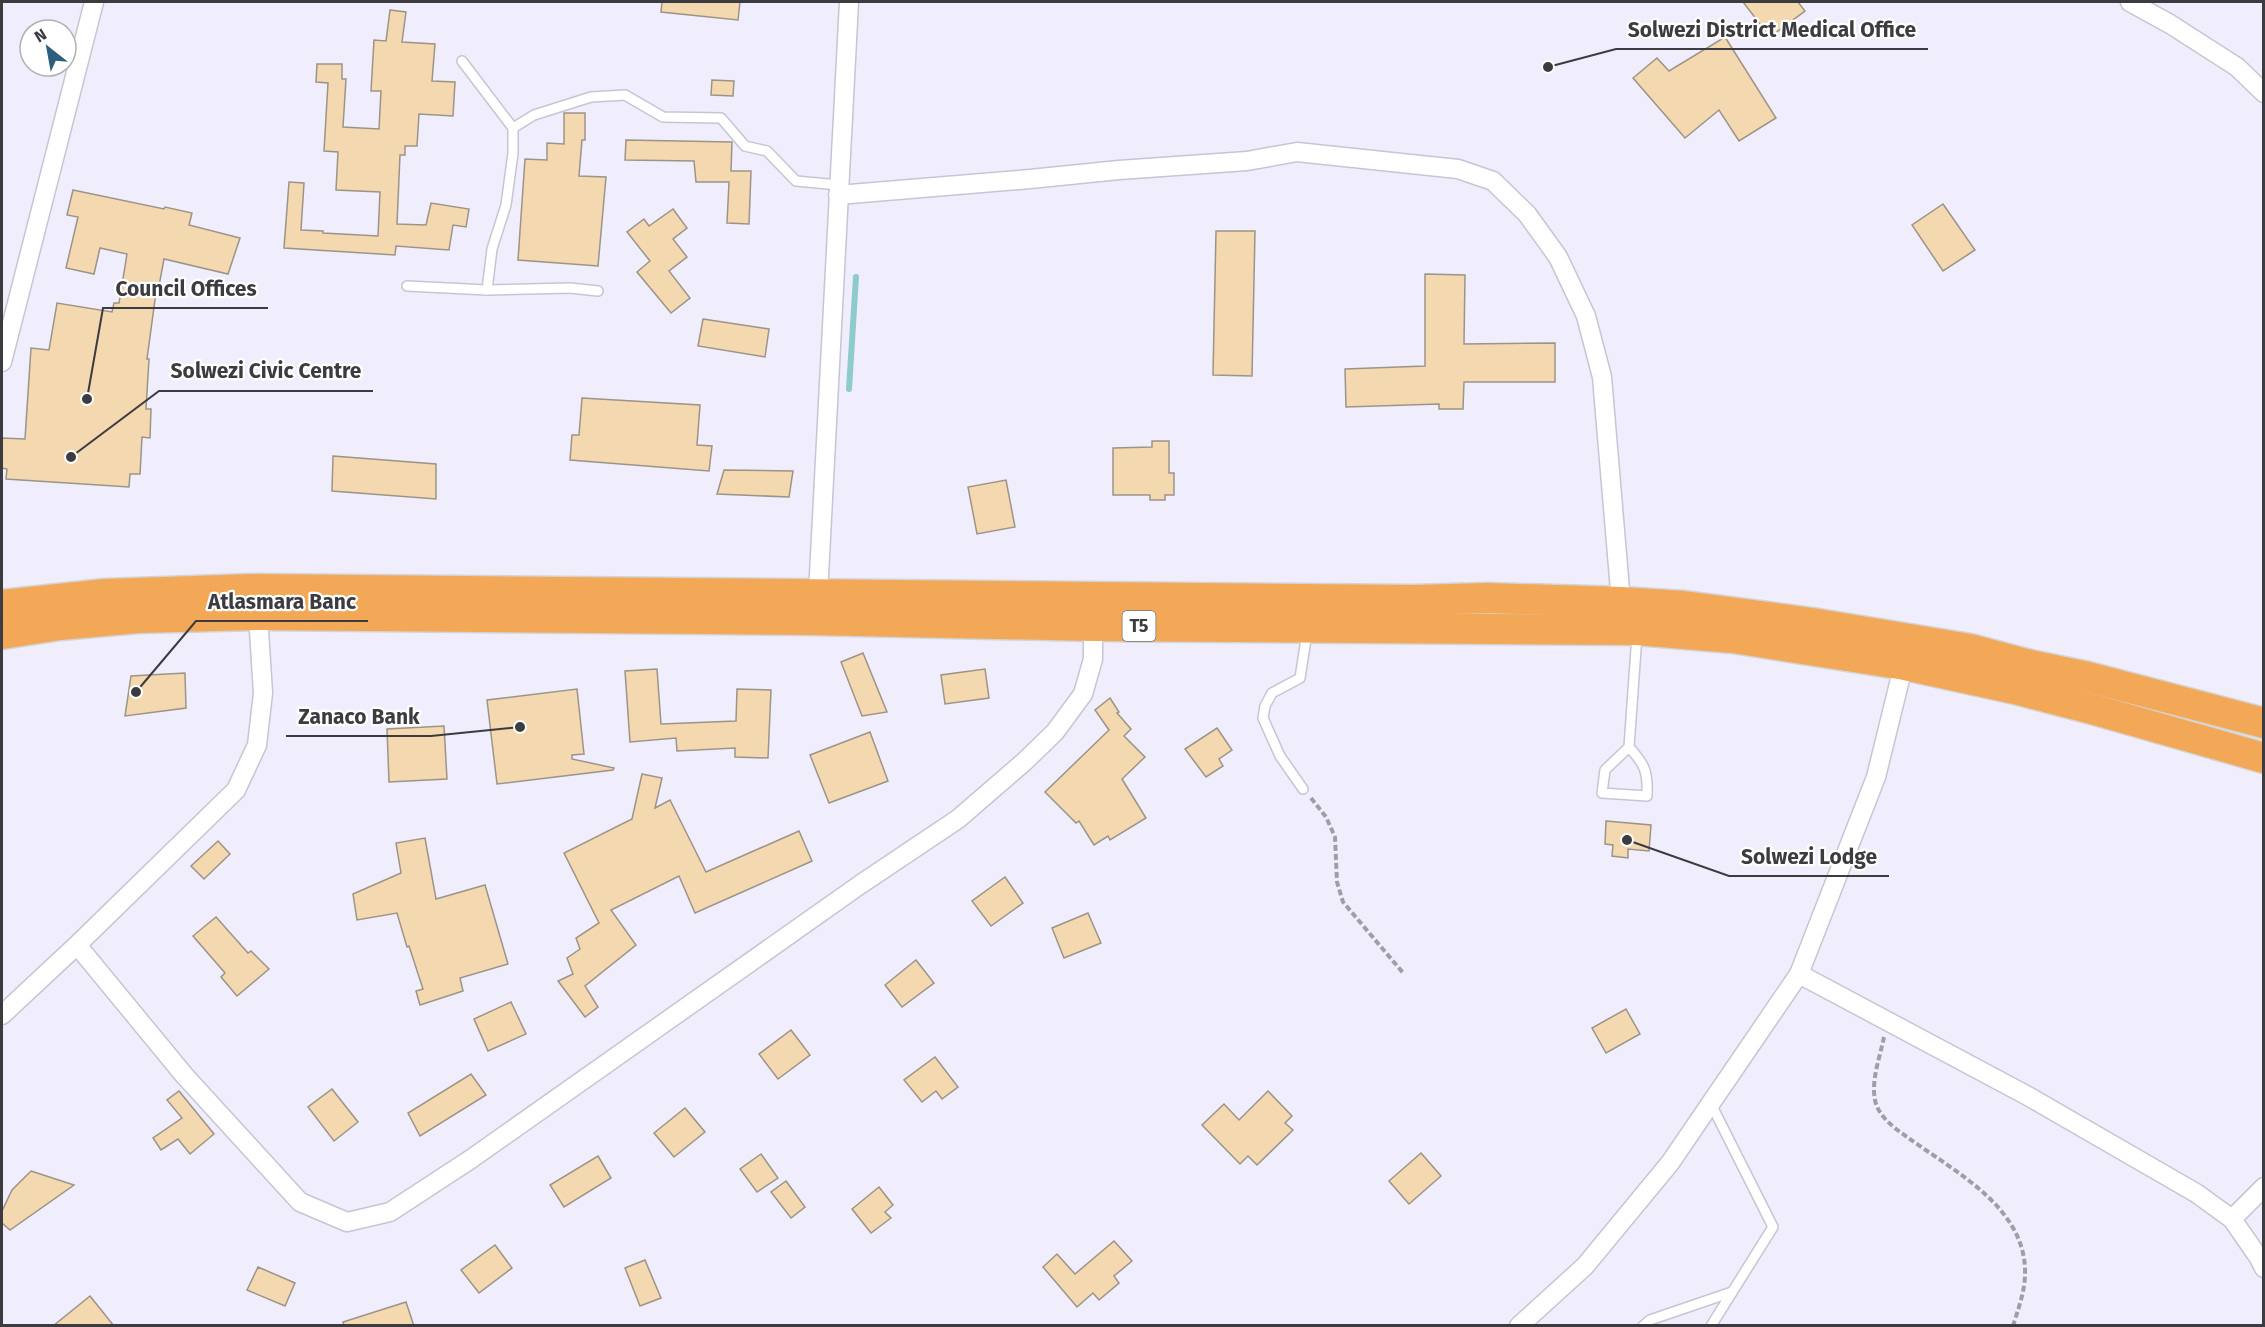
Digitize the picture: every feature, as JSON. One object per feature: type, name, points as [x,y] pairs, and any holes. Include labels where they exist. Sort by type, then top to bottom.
[{"type":"highway","name":"T5","points":[[2,605],[105,594],[253,589],[818,594],[1309,613],[1637,630],[1906,652],[1970,649],[2264,723]]},
{"type":"highway","name":"T5","points":[[2,634],[60,625],[138,618],[258,615],[812,620],[1093,626],[1309,613],[1414,600],[1487,598],[1621,602],[1737,612],[1906,652],[2081,706],[2264,758]]},
{"type":"street","points":[[2,362],[94,2]]},
{"type":"street","points":[[818,594],[849,2]]},
{"type":"street","points":[[2130,2],[2170,24],[2237,67],[2264,93]]},
{"type":"street","points":[[838,190],[1030,180],[1119,170],[1247,161],[1297,152],[1458,169],[1493,181],[1527,214],[1558,257],[1586,316],[1602,377],[1621,602]]},
{"type":"street","points":[[2,1014],[77,945],[236,790],[257,745],[263,693],[258,615]]},
{"type":"street","points":[[77,945],[184,1075],[300,1202],[347,1222],[390,1212],[481,1152],[861,884],[958,819],[1055,732],[1083,694],[1093,659],[1093,626]]},
{"type":"street","points":[[1519,1326],[1585,1266],[1670,1163],[1799,974],[1876,777],[1906,652]]},
{"type":"street","points":[[1799,974],[2066,1118],[2196,1193],[2232,1219],[2264,1268]]},
{"type":"street","points":[[2232,1219],[2264,1187]]},
{"type":"lane","points":[[462,61],[513,128],[513,153],[506,206],[492,249],[487,290]]},
{"type":"lane","points":[[513,128],[534,115],[591,97],[625,94],[663,117],[721,118],[745,146],[767,152],[796,181],[838,190]]},
{"type":"lane","points":[[407,286],[487,290],[570,288],[598,291]]},
{"type":"lane","points":[[1304,789],[1280,756],[1263,718],[1264,706],[1272,693],[1300,678],[1309,613]]},
{"type":"lane","points":[[1629,747],[1639,758],[1648,775],[1647,796],[1602,793],[1605,770],[1629,747],[1637,630]]},
{"type":"lane","points":[[1711,1104],[1773,1227],[1711,1326]]},
{"type":"lane","points":[[1643,1326],[1650,1320],[1732,1292]]},
{"type":"path","points":[[1304,789],[1326,817],[1335,837],[1337,882],[1343,902],[1404,974]]},
{"type":"path","points":[[1887,1022],[1874,1083],[1875,1102],[1889,1125],[1999,1206],[2016,1230],[2025,1257],[2024,1286],[2013,1326]]},
{"type":"building","points":[[662,2],[740,2],[738,20],[661,12]]},
{"type":"building","points":[[1743,2],[1798,2],[1805,11],[1770,37]]},
{"type":"building","points":[[390,10],[406,12],[402,42],[435,44],[432,81],[455,82],[453,116],[419,114],[417,146],[405,146],[405,155],[400,155],[397,224],[426,225],[431,203],[469,209],[466,227],[453,225],[449,250],[396,246],[395,255],[284,248],[289,182],[304,183],[301,230],[378,236],[380,192],[336,190],[338,152],[324,151],[328,83],[316,82],[317,64],[342,64],[342,79],[346,79],[343,127],[379,129],[381,91],[371,91],[374,40],[386,41]]},
{"type":"building","points":[[1725,37],[1776,118],[1739,141],[1719,110],[1685,138],[1633,78],[1657,58],[1669,71]]},
{"type":"building","points":[[712,80],[734,81],[733,96],[711,95]]},
{"type":"building","points":[[564,113],[585,113],[585,140],[582,140],[579,176],[606,177],[598,266],[518,260],[525,159],[547,160],[547,143],[564,144]]},
{"type":"building","points":[[626,140],[732,142],[731,171],[751,171],[749,224],[727,223],[729,182],[696,182],[694,161],[625,160]]},
{"type":"building","points":[[73,190],[192,213],[189,225],[240,238],[228,274],[164,259],[159,286],[157,285],[147,359],[149,359],[146,409],[151,409],[150,438],[142,437],[140,474],[130,474],[129,487],[6,479],[7,469],[2,468],[2,438],[25,439],[31,348],[49,350],[57,303],[112,312],[114,303],[119,303],[127,254],[100,248],[94,274],[66,268],[78,217],[67,215]]},
{"type":"building","points":[[1943,204],[1975,250],[1943,271],[1912,225]]},
{"type":"building","points":[[673,209],[687,228],[673,239],[687,257],[669,271],[690,298],[671,313],[637,272],[650,261],[627,232],[644,219],[649,226]]},
{"type":"building","points":[[1216,231],[1255,231],[1252,376],[1213,375]]},
{"type":"building","points":[[1425,274],[1465,275],[1464,344],[1555,343],[1555,382],[1464,382],[1463,409],[1439,409],[1439,404],[1346,407],[1345,369],[1425,366]]},
{"type":"building","points":[[703,319],[769,329],[765,357],[698,346]]},
{"type":"building","points":[[582,398],[700,405],[697,445],[712,446],[709,471],[570,460],[572,435],[579,435]]},
{"type":"building","points":[[1152,441],[1169,441],[1169,473],[1174,473],[1174,495],[1165,495],[1165,500],[1150,500],[1150,495],[1113,495],[1113,448],[1152,447]]},
{"type":"building","points":[[333,456],[436,464],[436,499],[332,491]]},
{"type":"building","points":[[724,470],[793,471],[789,497],[717,494]]},
{"type":"building","points":[[1006,480],[1015,527],[977,534],[968,487]]},
{"type":"building","points":[[863,653],[887,712],[862,716],[841,662]]},
{"type":"building","points":[[657,669],[661,724],[736,721],[737,689],[771,690],[768,758],[735,757],[735,748],[677,751],[676,738],[630,742],[625,671]]},
{"type":"building","points":[[985,669],[989,698],[945,704],[941,675]]},
{"type":"building","points":[[185,673],[186,708],[125,716],[131,676]]},
{"type":"building","points":[[577,689],[584,754],[572,755],[572,759],[614,768],[613,770],[497,784],[487,700]]},
{"type":"building","points":[[1110,698],[1119,712],[1117,713],[1131,729],[1124,736],[1145,757],[1122,779],[1146,818],[1110,840],[1108,836],[1094,845],[1079,821],[1076,823],[1045,792],[1109,730],[1095,710]]},
{"type":"building","points":[[444,726],[447,779],[389,782],[387,729]]},
{"type":"building","points":[[1217,728],[1232,750],[1219,759],[1223,766],[1206,777],[1185,749]]},
{"type":"building","points":[[870,732],[888,781],[829,803],[810,755]]},
{"type":"building","points":[[642,774],[662,778],[655,808],[670,800],[706,872],[799,831],[812,861],[695,913],[679,876],[611,910],[636,945],[585,986],[598,1007],[585,1017],[558,981],[573,974],[567,958],[580,949],[576,938],[599,923],[564,853],[632,819]]},
{"type":"building","points":[[1606,821],[1651,825],[1649,851],[1628,849],[1628,858],[1612,856],[1613,845],[1605,844]]},
{"type":"building","points":[[425,838],[436,899],[485,885],[508,964],[460,978],[463,991],[420,1005],[416,991],[423,989],[397,913],[357,920],[353,894],[401,873],[396,843]]},
{"type":"building","points":[[218,841],[230,854],[204,879],[191,866]]},
{"type":"building","points":[[1005,877],[1023,903],[991,926],[972,901]]},
{"type":"building","points":[[1088,913],[1101,943],[1064,958],[1052,928]]},
{"type":"building","points":[[216,917],[248,953],[251,951],[269,969],[237,996],[221,977],[225,973],[193,936]]},
{"type":"building","points":[[916,960],[934,983],[902,1007],[885,985]]},
{"type":"building","points":[[511,1002],[526,1034],[488,1051],[474,1019]]},
{"type":"building","points":[[1626,1009],[1640,1034],[1606,1053],[1592,1028]]},
{"type":"building","points":[[791,1030],[810,1055],[778,1079],[759,1054]]},
{"type":"building","points":[[935,1057],[958,1087],[942,1099],[936,1091],[922,1102],[904,1080]]},
{"type":"building","points":[[471,1074],[486,1095],[420,1136],[408,1113]]},
{"type":"building","points":[[332,1089],[358,1122],[334,1141],[308,1107]]},
{"type":"building","points":[[179,1091],[214,1134],[190,1154],[178,1139],[161,1150],[153,1138],[182,1118],[167,1100]]},
{"type":"building","points":[[1268,1091],[1292,1116],[1285,1123],[1293,1130],[1257,1165],[1248,1156],[1240,1164],[1202,1125],[1224,1104],[1239,1120]]},
{"type":"building","points":[[685,1108],[705,1132],[674,1157],[654,1133]]},
{"type":"building","points":[[1421,1153],[1441,1176],[1409,1204],[1389,1181]]},
{"type":"building","points":[[761,1154],[778,1178],[757,1192],[740,1169]]},
{"type":"building","points":[[598,1156],[611,1178],[564,1207],[550,1185]]},
{"type":"building","points":[[31,1171],[74,1185],[10,1230],[2,1223],[2,1211],[12,1190]]},
{"type":"building","points":[[786,1181],[805,1207],[791,1218],[771,1192]]},
{"type":"building","points":[[879,1187],[893,1205],[885,1212],[891,1218],[871,1233],[852,1209]]},
{"type":"building","points":[[1114,1241],[1132,1261],[1114,1276],[1119,1283],[1099,1300],[1093,1293],[1077,1307],[1043,1267],[1057,1254],[1075,1274]]},
{"type":"building","points":[[495,1245],[512,1268],[479,1293],[461,1270]]},
{"type":"building","points":[[645,1260],[661,1298],[640,1306],[625,1268]]},
{"type":"building","points":[[258,1267],[295,1283],[285,1306],[247,1290]]},
{"type":"building","points":[[90,1296],[114,1326],[53,1326]]},
{"type":"building","points":[[406,1302],[414,1326],[344,1326],[343,1322]]},
{"type":"waterway","points":[[849,389],[856,277]]},
{"type":"place","name":"Solwezi District Medical Office","points":[[1548,67]]},
{"type":"place","name":"Council Offices","points":[[87,399]]},
{"type":"place","name":"Solwezi Civic Centre","points":[[71,457]]},
{"type":"place","name":"Atlasmara Banc","points":[[136,692]]},
{"type":"place","name":"Zanaco Bank","points":[[520,727]]},
{"type":"place","name":"Solwezi Lodge","points":[[1627,840]]}]
